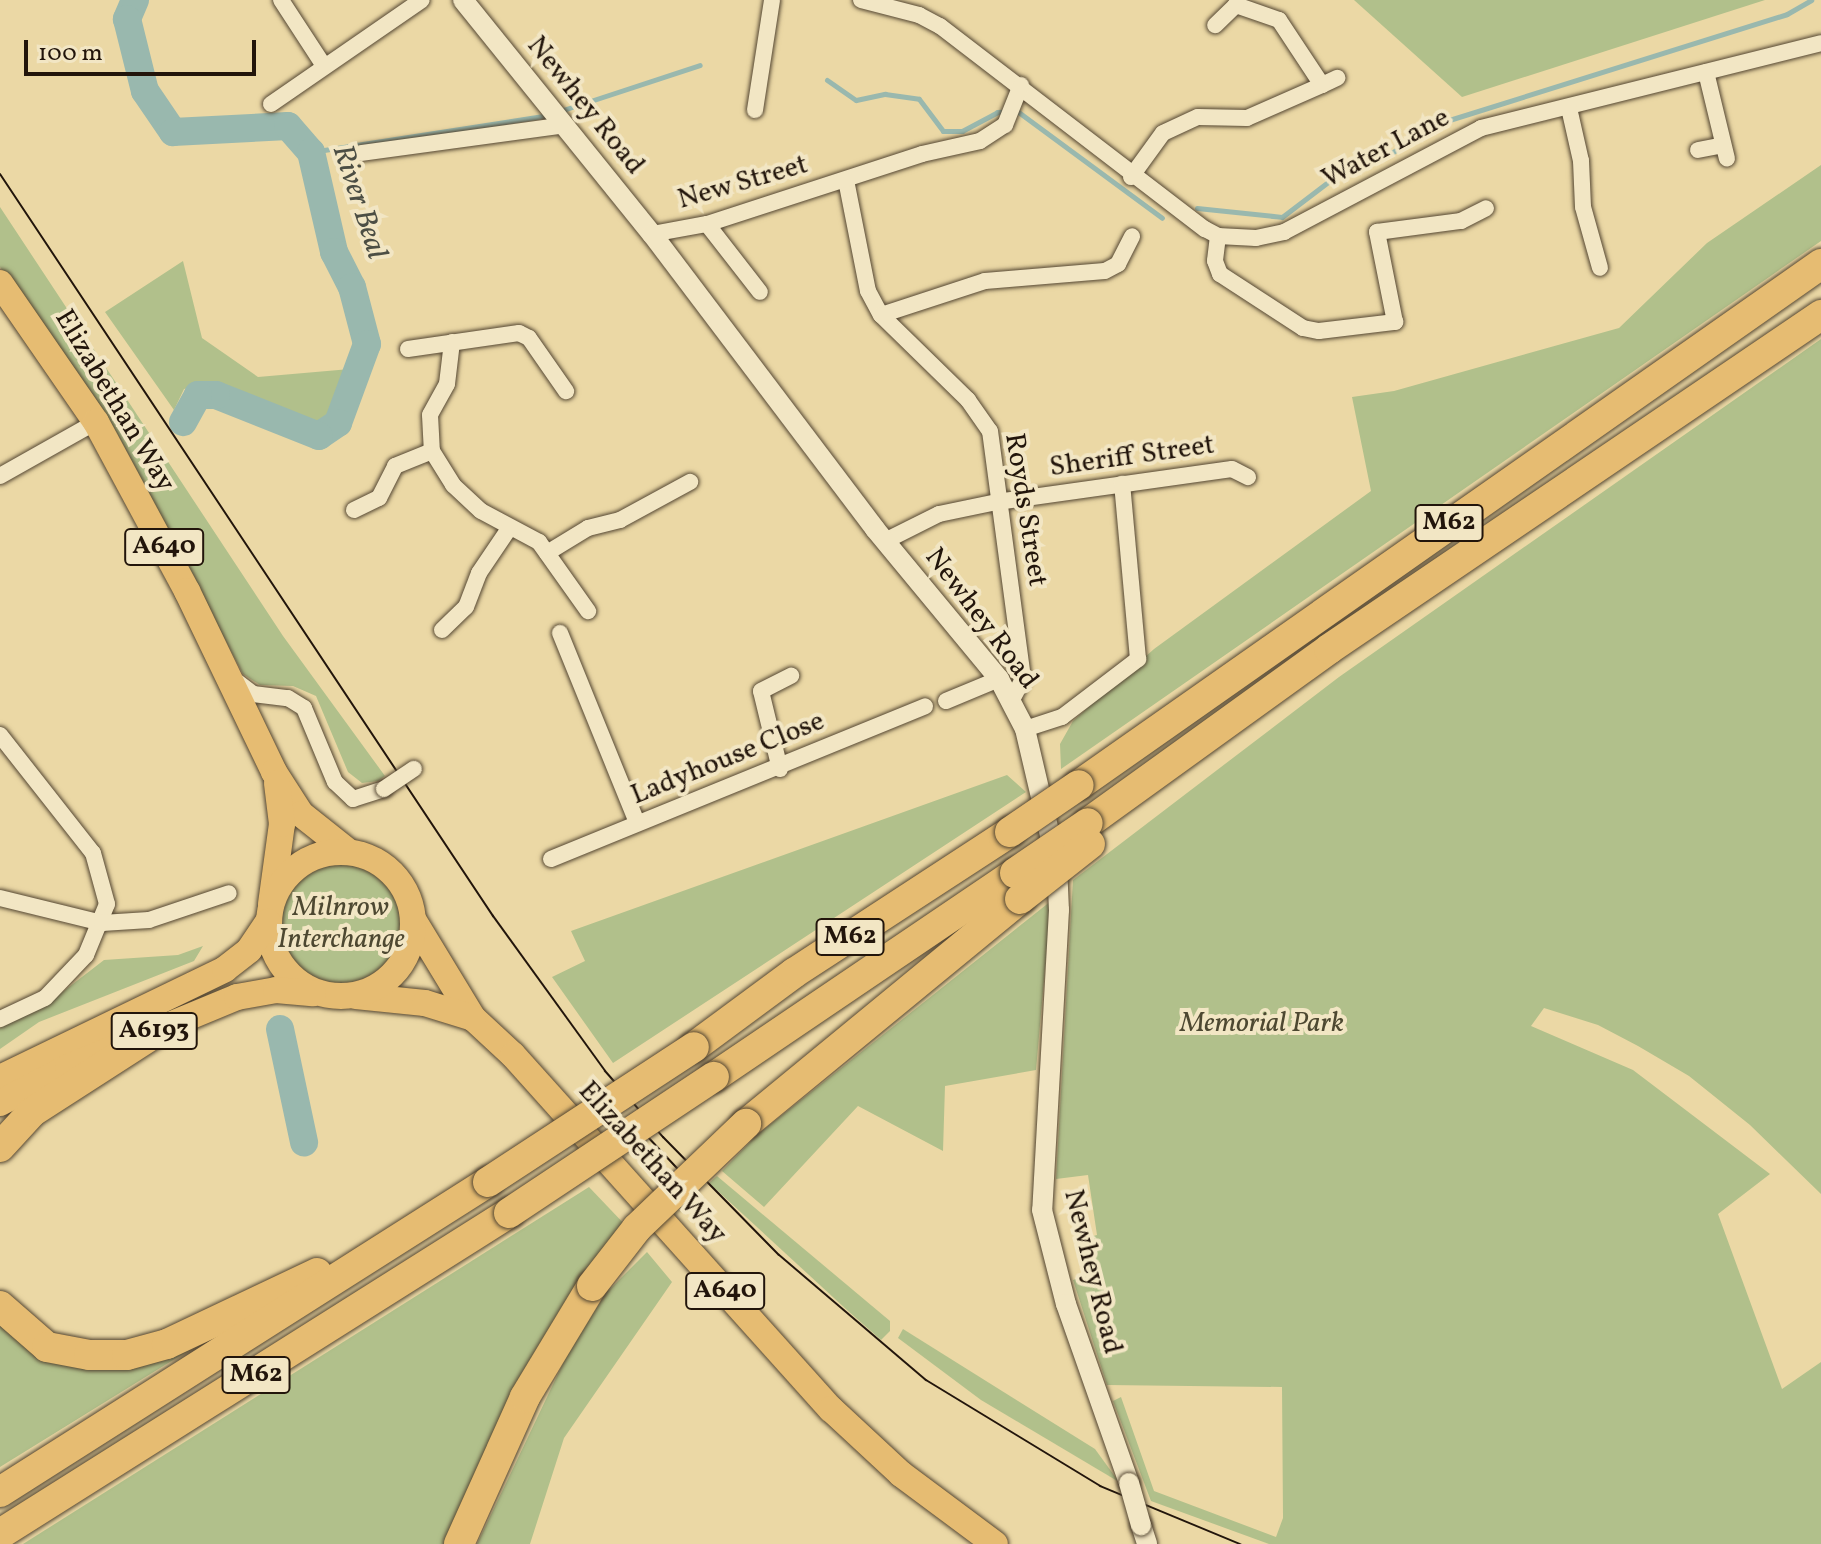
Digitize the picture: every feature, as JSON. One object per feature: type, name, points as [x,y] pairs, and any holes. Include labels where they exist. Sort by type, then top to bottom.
[{"type":"highway","name":"M62","points":[[0,1492],[459,1202],[694,1047],[794,973],[1079,785],[1821,264]]},
{"type":"highway","name":"M62","points":[[0,1534],[509,1213],[714,1077],[1017,886],[1329,649],[1821,315]]},
{"type":"highway","name":"M62","points":[[459,1544],[525,1397],[592,1286],[637,1228],[746,1124],[1017,886]]},
{"type":"highway","points":[[2,1143],[32,1112],[164,1027]]},
{"type":"highway","name":"M62","points":[[0,1306],[47,1347],[89,1355],[127,1355],[167,1344],[243,1310],[459,1202]]},
{"type":"main road","name":"Elizabethan Way","points":[[0,283],[96,422],[229,675],[274,772],[301,814],[349,852]]},
{"type":"main road","name":"Elizabethan Way","points":[[270,913],[282,824],[274,772]]},
{"type":"main road","points":[[270,913],[279,886],[301,865],[329,853],[349,852]]},
{"type":"main road","name":"A640","points":[[349,852],[387,867],[401,882],[414,921]]},
{"type":"main road","name":"A640","points":[[270,913],[276,958],[300,985],[317,993],[356,996]]},
{"type":"main road","name":"A6193","points":[[0,1078],[225,969],[249,950],[270,913]]},
{"type":"main road","name":"Elizabethan Way","points":[[414,921],[473,1018],[513,1055],[831,1409],[901,1474],[995,1544]]},
{"type":"main road","points":[[356,996],[392,977],[405,960],[414,921]]},
{"type":"main road","name":"A6193","points":[[0,1103],[68,1067],[237,997],[276,990],[317,993]]},
{"type":"main road","name":"Elizabethan Way","points":[[356,996],[425,1003],[473,1018]]},
{"type":"street","points":[[281,0],[324,66]]},
{"type":"street","points":[[271,104],[422,0]]},
{"type":"street","name":"Newhey Road","points":[[463,0],[652,234],[885,541],[999,679],[1025,729],[1057,865],[1059,910],[1042,1210],[1066,1304],[1129,1483],[1144,1535]]},
{"type":"street","points":[[755,110],[772,0]]},
{"type":"street","points":[[861,0],[919,15],[1021,85],[1131,177],[1218,236],[1220,274],[1303,328],[1319,331],[1395,322],[1377,232],[1461,221],[1486,208]]},
{"type":"street","points":[[1131,177],[1163,133],[1198,117],[1247,118],[1330,81],[1279,20],[1235,2],[1215,25]]},
{"type":"street","name":"Water Lane","points":[[1218,236],[1256,238],[1284,232],[1481,128],[1821,43]]},
{"type":"street","points":[[1698,150],[1725,152],[1706,72]]},
{"type":"street","name":"New Street","points":[[652,234],[707,224],[980,141],[1005,125],[1011,102],[1021,85]]},
{"type":"street","points":[[1569,108],[1581,161],[1583,207],[1600,268]]},
{"type":"street","points":[[361,153],[559,118]]},
{"type":"street","name":"Royds Street","points":[[846,180],[868,291],[881,315],[968,400],[990,431],[997,502],[1023,679],[1012,700]]},
{"type":"street","points":[[707,224],[760,292]]},
{"type":"street","points":[[881,315],[985,281],[1105,271],[1118,264],[1132,236]]},
{"type":"street","points":[[408,349],[519,333],[529,338],[566,391]]},
{"type":"street","points":[[452,342],[447,384],[430,415],[432,451],[453,485],[481,511],[539,542],[588,611]]},
{"type":"street","points":[[0,476],[96,422]]},
{"type":"street","points":[[354,510],[379,498],[395,466],[432,451]]},
{"type":"street","name":"Sheriff Street","points":[[885,541],[939,514],[997,502],[1232,469],[1248,477]]},
{"type":"street","points":[[547,553],[588,528],[620,520],[690,482]]},
{"type":"street","points":[[1025,729],[1062,717],[1138,659],[1122,484]]},
{"type":"street","points":[[442,630],[466,607],[479,573],[510,527]]},
{"type":"street","points":[[560,633],[637,823]]},
{"type":"street","points":[[229,675],[253,694],[280,697],[304,708],[335,782],[353,799],[384,789],[414,769]]},
{"type":"street","points":[[780,769],[761,691],[791,676]]},
{"type":"street","points":[[946,701],[999,679]]},
{"type":"street","points":[[256,731],[266,710],[280,697]]},
{"type":"street","name":"Ladyhouse Close","points":[[551,859],[780,769],[925,706]]},
{"type":"street","points":[[0,735],[93,853],[107,904],[102,923],[86,955],[45,998],[0,1019]]},
{"type":"street","points":[[0,898],[102,923],[149,920],[229,893]]},
{"type":"green space","points":[[1354,0],[1765,0],[1462,97]]},
{"type":"green space","points":[[1821,165],[1821,241],[1061,769],[1060,744],[1073,721],[1154,649],[1371,491],[1352,397],[1394,391],[1619,328],[1707,243]]},
{"type":"green space","points":[[0,207],[283,636],[385,776],[378,781],[362,783],[348,772],[316,696],[293,686],[260,685],[243,674],[117,433],[0,267]]},
{"type":"green space","points":[[183,261],[202,338],[258,377],[350,369],[335,418],[314,428],[206,385],[184,389],[174,410],[105,312]]},
{"type":"green space","name":"Memorial Park","points":[[1821,339],[1821,1194],[1750,1125],[1689,1076],[1638,1046],[1598,1025],[1544,1008],[1531,1026],[1633,1070],[1770,1174],[1718,1214],[1782,1389],[1821,1362],[1821,1544],[1269,1544],[1151,1501],[1113,1401],[1121,1397],[1154,1491],[1276,1537],[1283,1518],[1282,1387],[1107,1385],[1073,1280],[1092,1274],[1085,1238],[1097,1235],[1088,1175],[1056,1179],[1073,880],[1339,677]]},
{"type":"green space","points":[[1007,775],[1026,792],[613,1063],[552,977],[585,961],[571,931]]},
{"type":"green space","name":"Milnrow Interchange","points":[[341,865],[364,869],[383,882],[396,901],[400,924],[396,947],[383,966],[364,979],[341,983],[318,979],[299,966],[286,947],[282,924],[286,901],[299,882],[318,869]]},
{"type":"green space","points":[[1051,901],[1036,1070],[945,1086],[943,1151],[858,1106],[764,1207],[722,1171],[757,1135]]},
{"type":"green space","points":[[203,946],[194,961],[39,1022],[0,1049],[0,1028],[43,1007],[104,960],[178,955]]},
{"type":"green space","points":[[717,1176],[890,1321],[890,1331],[881,1340],[847,1310],[709,1183]]},
{"type":"green space","points":[[589,1187],[629,1229],[447,1544],[23,1544]]},
{"type":"green space","points":[[647,1252],[672,1282],[564,1438],[530,1544],[477,1544],[567,1355],[606,1293]]},
{"type":"green space","points":[[0,1318],[59,1357],[241,1318],[0,1467]]},
{"type":"green space","points":[[903,1329],[1095,1449],[1119,1482],[981,1400],[898,1338]]},
{"type":"waterway","name":"River Beal","points":[[135,0],[127,19],[145,91],[173,132],[288,126],[311,152],[334,252],[352,287],[367,344],[338,423],[319,436],[216,395],[198,395],[183,422]]},
{"type":"waterway","points":[[1197,208],[1282,217],[1340,173],[1386,156],[1446,121],[1787,14],[1811,0]]},
{"type":"waterway","points":[[560,111],[700,65]]},
{"type":"waterway","points":[[827,80],[856,100],[885,94],[919,99],[943,131],[962,131],[997,112],[1017,111],[1162,218]]},
{"type":"waterway","points":[[311,152],[551,115]]},
{"type":"waterway","name":"River Beal","points":[[280,1029],[304,1142]]},
{"type":"tram line","points":[[0,174],[493,916],[605,1071],[663,1137],[779,1255],[926,1380],[1100,1486],[1240,1544]]},
{"type":"tram line","points":[[646,1135],[690,1182]]}]
